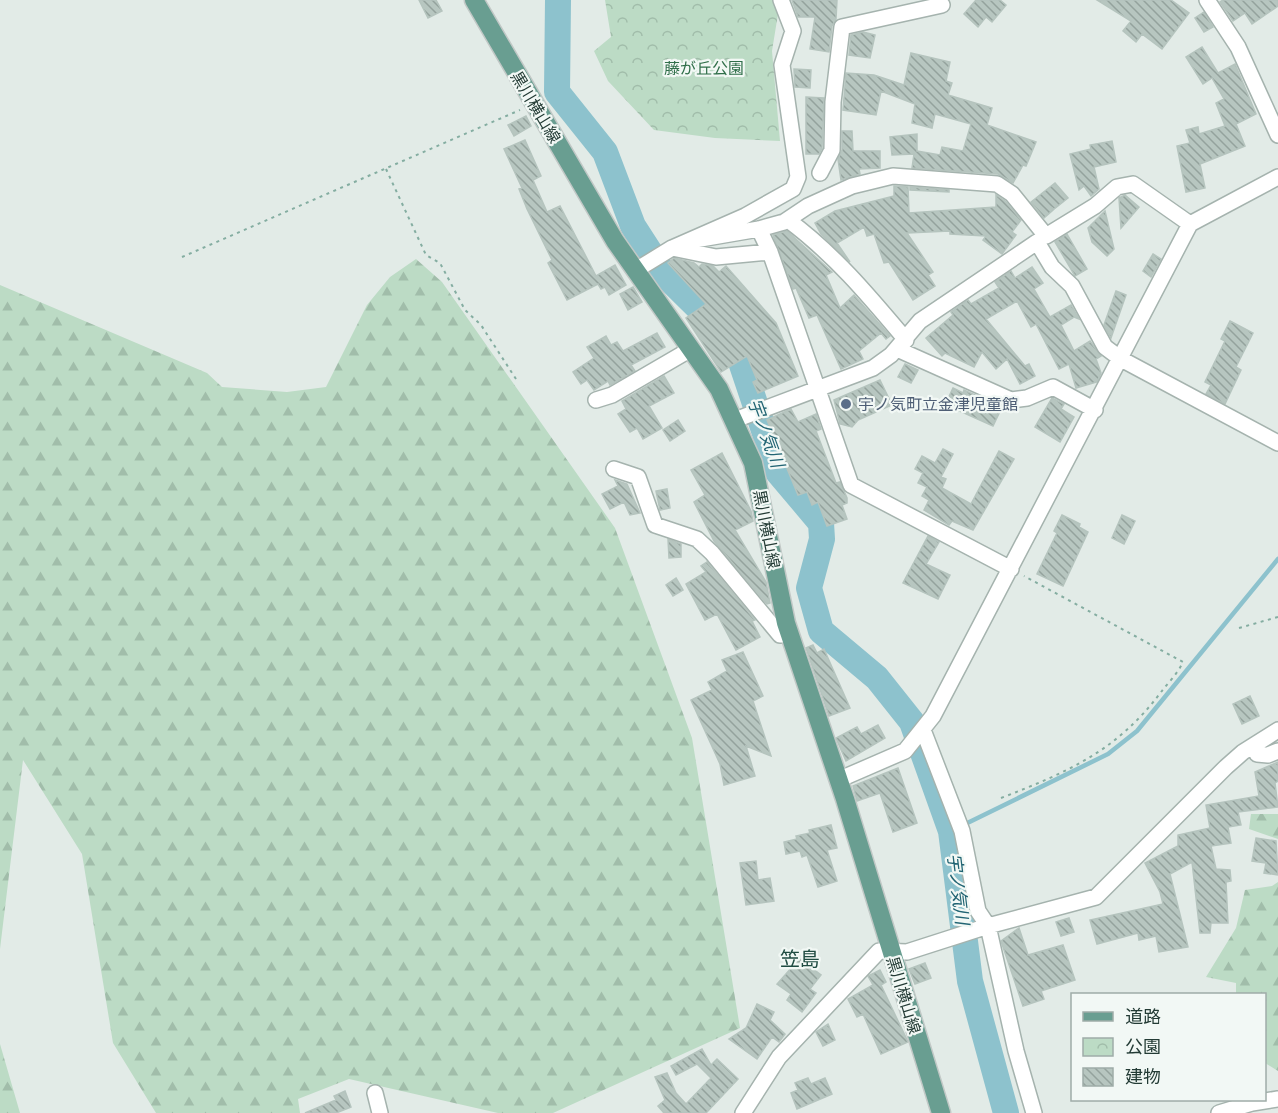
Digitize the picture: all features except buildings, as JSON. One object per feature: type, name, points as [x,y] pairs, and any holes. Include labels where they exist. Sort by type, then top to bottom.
[{"type":"main road","name":"黒川横山線","points":[[474,0],[615,241],[640,267],[691,349],[719,388],[749,415],[753,464],[789,634],[838,780],[941,1113]]},
{"type":"street","points":[[640,267],[688,241],[745,216],[792,189],[798,177],[782,65],[793,31],[781,0]]},
{"type":"street","points":[[1208,0],[1238,47],[1278,135]]},
{"type":"street","points":[[820,173],[832,150],[833,102],[842,27],[914,6],[942,6]]},
{"type":"street","points":[[798,177],[820,173]]},
{"type":"street","points":[[820,173],[835,194]]},
{"type":"street","points":[[688,241],[759,229],[788,220],[852,186],[893,176],[997,184],[1012,195],[1046,236],[1095,206],[1117,187],[1133,184],[1190,224]]},
{"type":"street","points":[[838,780],[905,751],[933,716],[1095,410],[1190,224],[1278,177]]},
{"type":"street","points":[[788,220],[812,238],[852,276],[902,344],[1011,400],[1027,398],[1053,387],[1095,410]]},
{"type":"street","points":[[759,229],[770,252],[851,485],[1011,569]]},
{"type":"street","points":[[749,415],[873,368],[902,344],[920,321],[1037,242],[1052,267],[1072,286],[1106,347],[1121,359],[1278,443]]},
{"type":"street","points":[[666,252],[716,257],[770,252]]},
{"type":"street","points":[[596,400],[612,395],[691,349]]},
{"type":"street","points":[[614,469],[638,477],[656,525],[697,539],[712,553],[780,635],[789,634]]},
{"type":"street","points":[[743,1113],[779,1058],[879,951],[907,952],[981,928],[1096,897],[1242,752],[1278,730]]},
{"type":"street","points":[[922,731],[961,827],[981,928],[1034,1113]]},
{"type":"street","points":[[1257,754],[1268,755],[1278,751]]},
{"type":"street","points":[[375,1093],[380,1113]]},
{"type":"street","points":[[1219,1113],[1265,1101]]},
{"type":"path","points":[[182,257],[535,104]]},
{"type":"path","points":[[386,169],[426,255],[440,264],[465,310],[481,325],[516,379]]},
{"type":"path","points":[[1001,798],[1102,752],[1126,733],[1149,708],[1183,662],[1011,569]]},
{"type":"path","points":[[1239,628],[1278,617]]},
{"type":"green space","name":"藤が丘公園","points":[[605,0],[777,0],[778,14],[772,51],[780,141],[715,138],[654,130],[608,81],[594,51],[611,37]]},
{"type":"green space","points":[[416,259],[442,282],[615,528],[692,738],[740,1028],[553,1113],[498,1113],[349,1079],[298,1099],[300,1113],[156,1113],[113,1043],[82,854],[23,760],[0,949],[0,285],[207,373],[222,387],[287,392],[326,387],[367,305],[390,277]]},
{"type":"green space","points":[[1251,814],[1278,814],[1278,839],[1249,829]]},
{"type":"green space","points":[[1278,882],[1278,1071],[1266,1064],[1266,993],[1236,993],[1236,983],[1206,977],[1236,928],[1245,890],[1272,886]]},
{"type":"green space","points":[[0,1044],[20,1113],[0,1113]]},
{"type":"waterway","name":"宇ノ気川","points":[[558,0],[557,92],[605,152],[633,226],[664,274],[735,344],[778,472],[821,523],[822,539],[809,588],[821,631],[877,678],[912,722],[951,831],[970,981],[1006,1113]]},
{"type":"waterway","points":[[951,831],[1108,754],[1137,731],[1278,559]]},
{"type":"place","name":"宇ノ気町立金津児童館","points":[[846,404]]},
{"type":"district","name":"笠島","points":[[800,959]]}]
